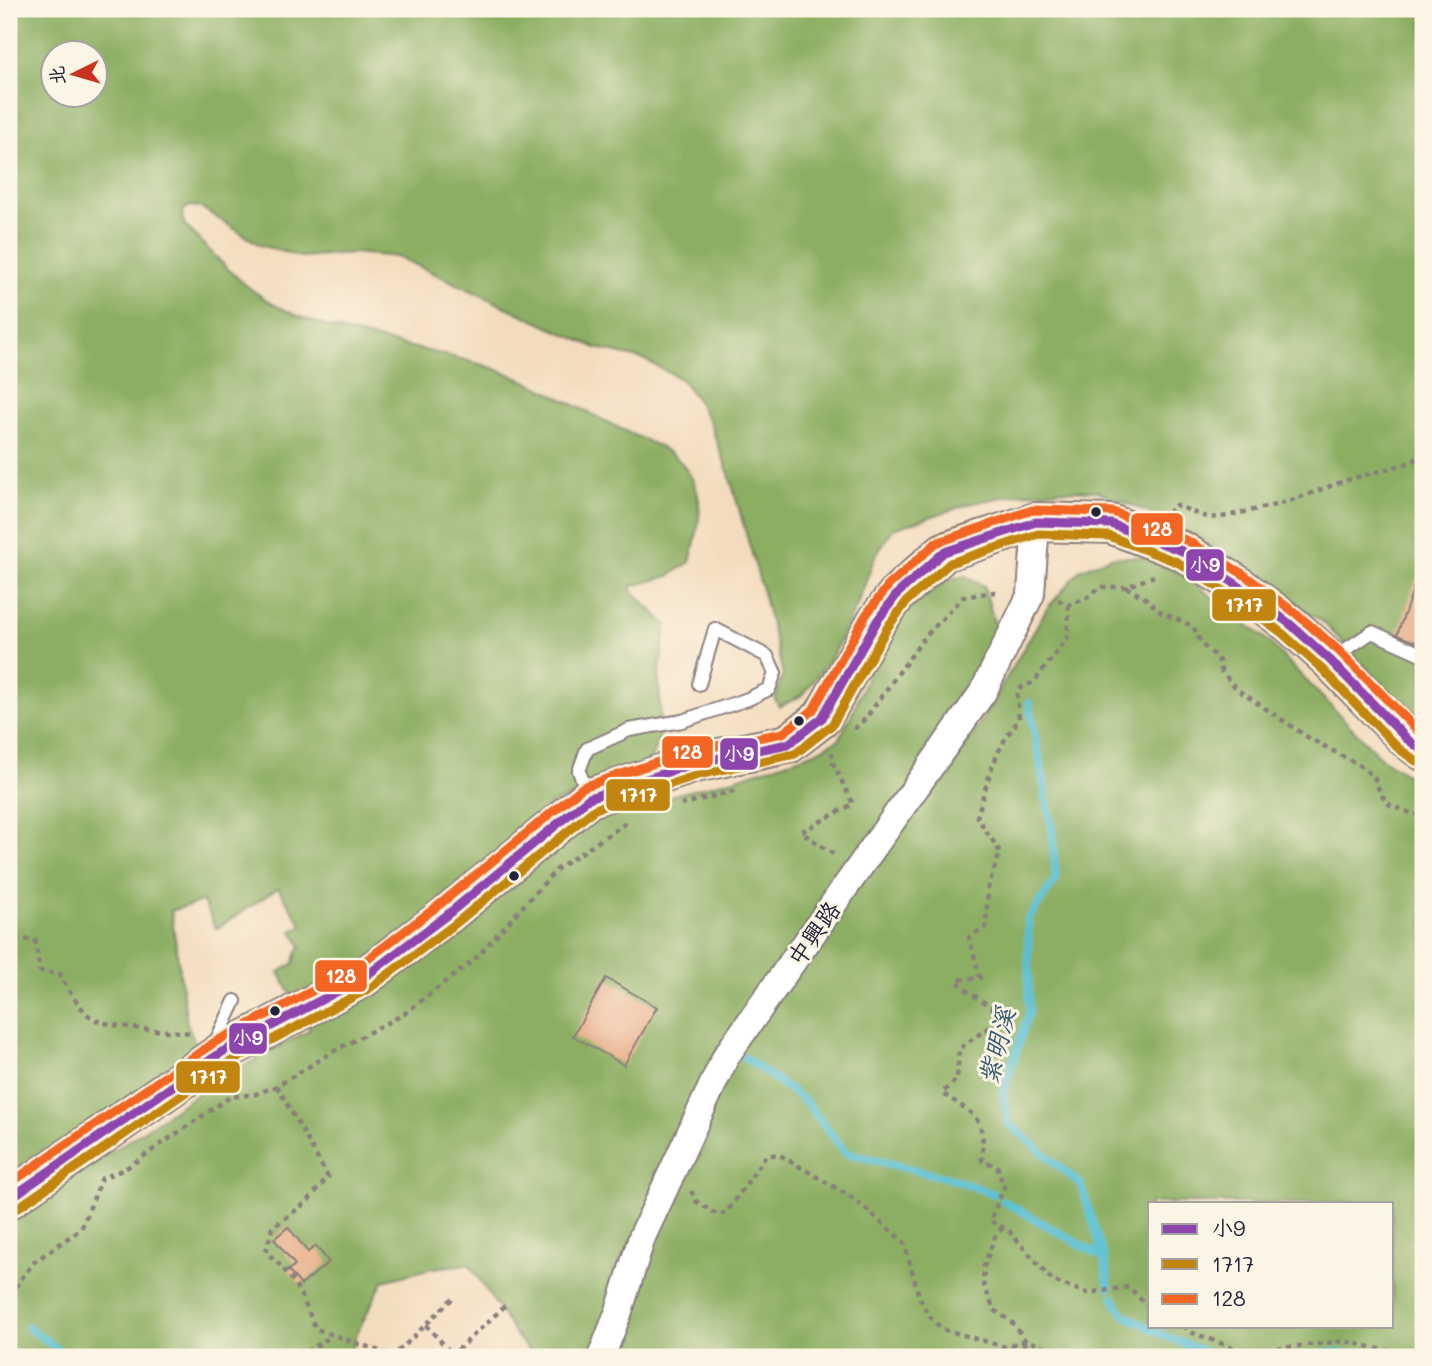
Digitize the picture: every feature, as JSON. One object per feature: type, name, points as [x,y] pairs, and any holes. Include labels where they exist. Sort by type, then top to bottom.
[{"type":"main road","points":[[9,1199],[220,1044],[363,978],[447,915],[589,798],[695,763],[788,744],[822,718],[877,621],[898,593],[944,552],[1036,522],[1111,524],[1182,551],[1236,584],[1290,624],[1330,660],[1407,739],[1423,751]]},
{"type":"street","name":"中興路","points":[[601,1357],[619,1311],[642,1237],[726,1056],[984,692],[1031,594],[1036,522]]},
{"type":"lane","points":[[589,798],[579,771],[587,749],[629,730],[682,721],[748,699],[769,689],[775,673],[766,656],[715,629],[699,684]]},
{"type":"lane","points":[[1330,660],[1372,632],[1423,655]]},
{"type":"lane","points":[[220,1044],[235,1001]]},
{"type":"path","points":[[1217,519],[1284,503],[1344,481],[1412,462],[1423,454]]},
{"type":"path","points":[[1058,600],[1069,605],[1087,598],[1100,587],[1126,587],[1154,576],[1156,567]]},
{"type":"path","points":[[1126,587],[1146,598],[1162,613],[1193,626],[1202,645],[1218,658],[1222,672],[1238,690],[1309,738],[1361,765],[1374,777],[1381,795],[1390,805],[1423,815]]},
{"type":"path","points":[[848,735],[865,719],[924,638],[962,597],[1000,591]]},
{"type":"path","points":[[1069,605],[1067,639],[1033,683],[1024,685],[1017,692],[1019,720],[1006,734],[977,817],[1000,852],[988,888],[986,927],[969,937],[980,978],[957,980],[964,989],[983,999],[1000,1013],[993,1024],[959,1049],[957,1079],[942,1093],[977,1117],[984,1136],[982,1161],[997,1166],[1004,1187],[990,1221],[1009,1231],[1052,1281],[1087,1293],[1129,1287],[1148,1308]]},
{"type":"path","points":[[821,757],[840,743]]},
{"type":"path","points":[[831,752],[833,763],[853,804],[801,832],[857,870]]},
{"type":"path","points":[[668,808],[743,788]]},
{"type":"path","points":[[9,1295],[34,1262],[80,1229],[102,1178],[125,1169],[230,1097],[256,1094],[277,1086],[336,1050],[404,1014],[474,960],[557,869],[626,822],[637,819]]},
{"type":"path","points":[[9,932],[13,939],[35,940],[40,971],[60,974],[66,987],[93,1018],[220,1044]]},
{"type":"path","points":[[277,1086],[328,1177],[307,1202],[272,1228],[266,1252],[286,1270],[298,1287],[316,1329],[389,1356],[402,1348],[455,1296]]},
{"type":"path","points":[[690,1188],[697,1202],[718,1215],[726,1213],[766,1156],[778,1154],[853,1198],[904,1242],[919,1296],[928,1315],[942,1329],[1005,1347],[1025,1340]]},
{"type":"path","points":[[1003,1228],[996,1234],[984,1266],[983,1283],[994,1310],[1011,1321],[1025,1340],[1072,1357]]},
{"type":"path","points":[[426,1325],[452,1356],[506,1305]]},
{"type":"path","points":[[1186,1328],[1244,1352],[1344,1341],[1402,1356]]},
{"type":"path","points":[[298,1357],[332,1336]]},
{"type":"path","points":[[1022,1357],[1025,1340]]},
{"type":"green space","points":[[9,9],[1423,9],[1423,726],[1324,623],[1170,521],[1097,491],[1062,490],[1018,494],[972,503],[893,529],[875,556],[857,605],[833,654],[803,695],[779,707],[775,699],[783,674],[729,474],[709,421],[681,379],[643,359],[597,348],[399,257],[352,253],[301,257],[260,245],[200,207],[185,208],[182,217],[185,225],[221,263],[247,286],[275,305],[336,329],[453,357],[514,376],[668,452],[690,475],[698,496],[699,518],[690,562],[669,576],[632,586],[631,590],[666,624],[659,679],[661,731],[651,759],[617,779],[549,805],[539,828],[571,831],[632,806],[734,779],[813,753],[838,740],[851,716],[875,655],[895,623],[924,597],[950,579],[966,576],[984,586],[996,629],[990,650],[944,718],[919,764],[921,794],[933,790],[971,739],[1046,610],[1080,570],[1111,557],[1145,557],[1185,576],[1266,639],[1381,758],[1423,785],[1423,1357],[534,1357],[515,1334],[469,1264],[432,1268],[383,1281],[355,1337],[351,1357],[9,1357],[9,1226],[55,1190],[215,1082],[310,1030],[279,972],[294,963],[301,946],[292,931],[302,925],[278,888],[216,929],[203,901],[171,911],[187,1023],[199,1052],[9,1180]]},
{"type":"building","points":[[1417,578],[1423,580],[1423,645],[1397,635]]},
{"type":"building","points":[[606,978],[657,1007],[624,1065],[573,1036]]},
{"type":"building","points":[[288,1227],[308,1252],[316,1246],[329,1262],[301,1285],[288,1270],[295,1265],[274,1239]]},
{"type":"waterway","name":"紫明溪","points":[[1029,703],[1052,829],[1056,879],[1028,919],[1029,1012],[1003,1092],[1008,1123],[1081,1185],[1104,1258],[1109,1287]]},
{"type":"waterway","points":[[744,1057],[805,1101],[846,1153],[952,1179],[994,1194]]},
{"type":"waterway","points":[[1003,1201],[1104,1258]]},
{"type":"waterway","name":"紫明溪","points":[[1113,1298],[1123,1314],[1148,1327]]},
{"type":"waterway","points":[[28,1327],[68,1357]]},
{"type":"waterway","name":"紫明溪","points":[[1150,1328],[1218,1357]]},
{"type":"waterway","name":"紫明溪","points":[[1303,1357],[1334,1352],[1361,1357]]},
{"type":"transit line","name":"128","points":[[9,1184],[215,1042],[356,968],[439,905],[583,787],[691,751],[783,733],[813,710],[866,615],[888,586],[936,543],[1032,510],[1113,512],[1188,541],[1243,574],[1298,615],[1339,651],[1423,736]]},
{"type":"transit line","name":"小9","points":[[9,1199],[222,1052],[363,978],[447,915],[589,798],[695,763],[788,744],[822,718],[877,621],[898,593],[944,552],[1036,522],[1111,524],[1182,551],[1236,584],[1290,624],[1330,660],[1407,739],[1423,751]]},
{"type":"transit line","name":"1717","points":[[16,1209],[228,1063],[370,988],[455,924],[595,809],[698,775],[795,754],[832,725],[887,628],[907,601],[950,563],[1038,534],[1109,536],[1177,562],[1229,594],[1282,633],[1322,669],[1398,748],[1416,761]]}]
